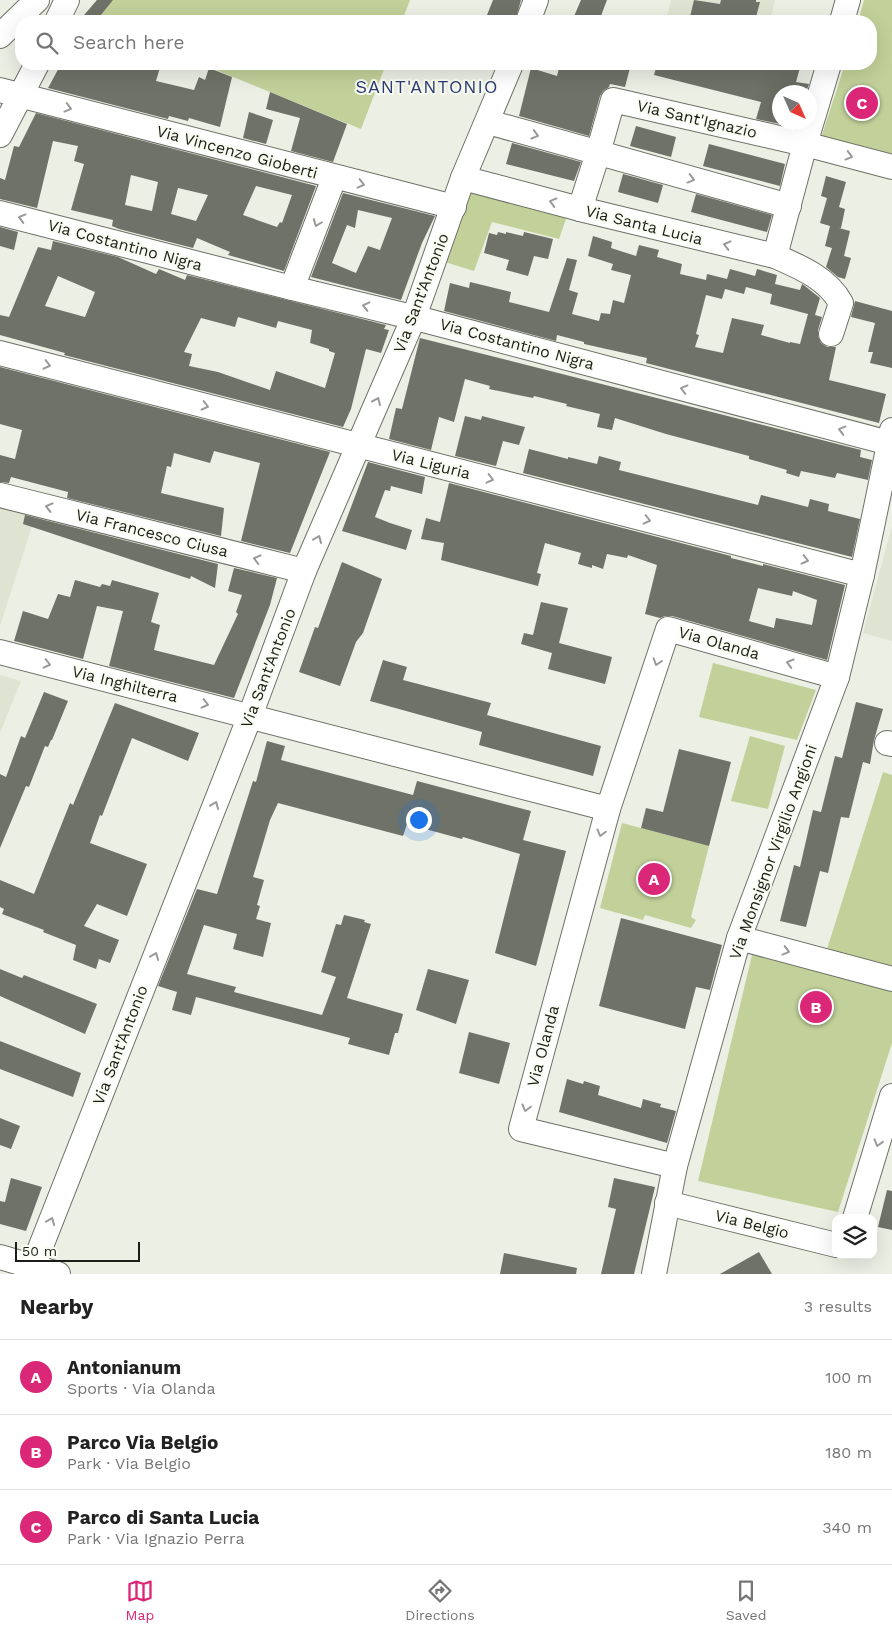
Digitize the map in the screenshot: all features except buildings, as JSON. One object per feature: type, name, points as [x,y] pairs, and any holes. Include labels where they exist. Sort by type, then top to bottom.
[{"type":"street","points":[[22,15],[37,0]]},
{"type":"street","points":[[60,15],[68,0]]},
{"type":"street","points":[[530,15],[536,0]]},
{"type":"street","points":[[844,15],[848,0]]},
{"type":"street","points":[[0,36],[15,21]]},
{"type":"street","points":[[0,135],[11,93],[32,70]]},
{"type":"street","name":"Via Sant'Antonio","points":[[31,1270],[250,716],[304,571],[414,317],[463,178],[509,70]]},
{"type":"street","points":[[775,256],[827,70]]},
{"type":"street","name":"Via Vincenzo Gioberti","points":[[11,93],[334,178],[454,207]]},
{"type":"street","name":"Via Sant'Ignazio","points":[[580,209],[613,100],[805,144],[892,167]]},
{"type":"street","points":[[488,122],[788,206]]},
{"type":"street","points":[[292,288],[334,178]]},
{"type":"street","name":"Via Santa Lucia","points":[[463,178],[580,209],[775,256],[802,268],[834,291],[841,303],[831,334]]},
{"type":"street","name":"Via Costantino Nigra","points":[[0,213],[890,437]]},
{"type":"street","name":"Via Liguria","points":[[0,353],[862,575]]},
{"type":"street","name":"Via Monsignor Virgilio Angioni","points":[[654,1274],[675,1166],[739,938],[837,677],[862,575],[890,437]]},
{"type":"street","name":"Via Francesco Ciusa","points":[[0,495],[304,571]]},
{"type":"street","name":"Via Olanda","points":[[675,1166],[520,1129],[608,809],[668,629],[837,677]]},
{"type":"street","name":"Via Inghilterra","points":[[0,652],[250,716]]},
{"type":"street","points":[[250,716],[608,809]]},
{"type":"street","points":[[739,938],[892,979]]},
{"type":"street","points":[[856,1214],[892,1096]]},
{"type":"street","name":"Via Belgio","points":[[667,1202],[832,1244]]},
{"type":"street","points":[[0,1257],[31,1270],[58,1274]]},
{"type":"shaded area","points":[[671,0],[775,0],[771,15],[667,15]]},
{"type":"shaded area","points":[[0,508],[35,517],[0,626]]},
{"type":"shaded area","points":[[892,526],[892,641],[863,633]]},
{"type":"shaded area","points":[[0,675],[21,681],[0,733]]},
{"type":"green space","points":[[97,0],[410,0],[404,15],[85,14]]},
{"type":"green space","points":[[864,0],[892,0],[892,161],[820,141],[843,70],[877,70],[877,15],[860,15]]},
{"type":"green space","points":[[216,70],[384,70],[361,129]]},
{"type":"green space","points":[[471,190],[567,216],[559,239],[492,222],[474,271],[445,262]]},
{"type":"green space","points":[[713,663],[816,690],[797,740],[699,717]]},
{"type":"green space","points":[[750,736],[785,746],[768,809],[731,801]]},
{"type":"green space","points":[[883,772],[892,775],[892,1043],[838,1212],[698,1181],[752,955],[820,971]]},
{"type":"green space","points":[[622,823],[709,846],[691,917],[696,920],[691,928],[645,915],[643,920],[600,908]]},
{"type":"place","name":"Parco di Santa Lucia","points":[[862,103]]},
{"type":"place","name":"Antonianum","points":[[654,879]]},
{"type":"place","name":"Parco Via Belgio","points":[[816,1007]]},
{"type":"district","name":"SANT'ANTONIO","points":[[427,86]]}]
